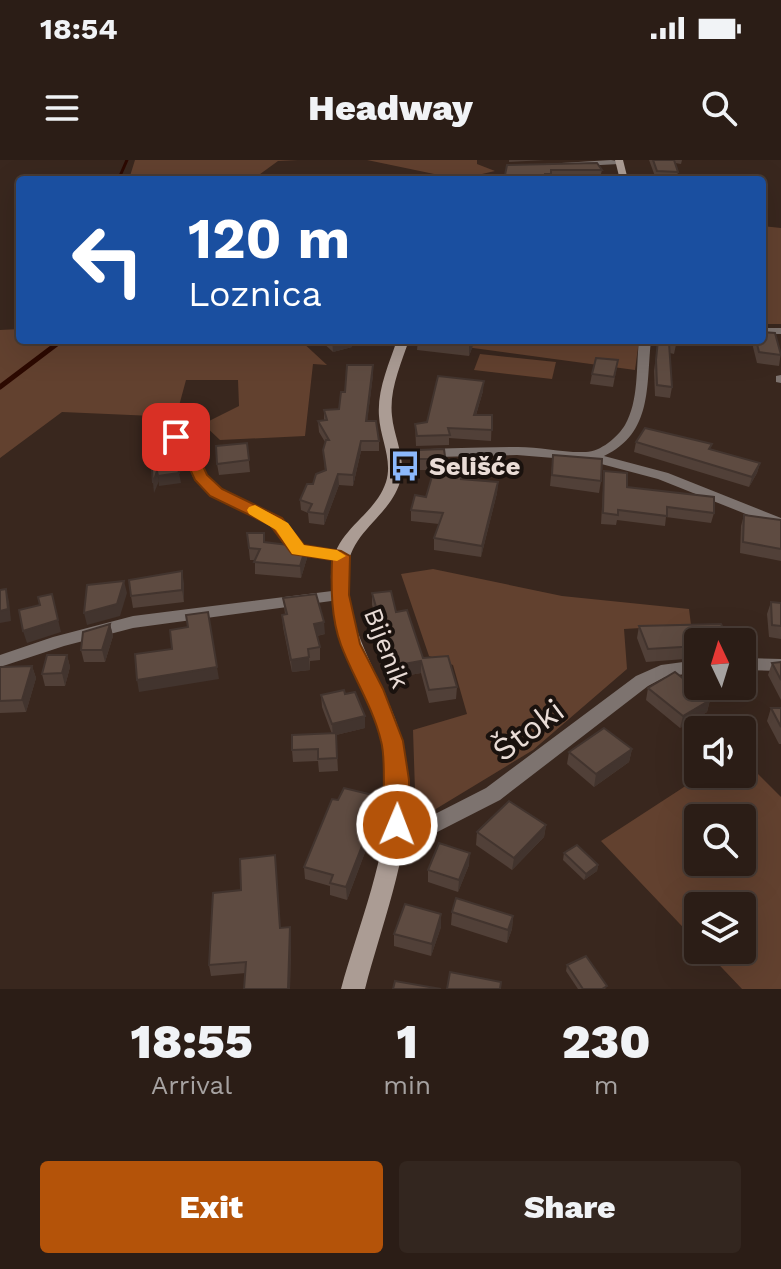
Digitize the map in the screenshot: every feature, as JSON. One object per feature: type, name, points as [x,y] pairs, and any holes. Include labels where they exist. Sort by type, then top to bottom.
[{"type":"main road","name":"Bijenik","points":[[353,989],[393,845],[398,780],[392,741],[373,689],[350,644],[340,595],[341,556],[358,526],[392,486],[396,470],[385,404],[402,344]]},
{"type":"street","points":[[533,166],[619,161]]},
{"type":"street","points":[[591,457],[616,446],[636,419],[645,344]]},
{"type":"street","points":[[176,437],[187,445],[200,477],[216,492],[276,521],[298,550],[341,556]]},
{"type":"street","points":[[394,454],[526,452],[591,457],[666,480],[781,523]]},
{"type":"street","points":[[0,661],[59,641],[133,622],[340,595]]},
{"type":"street","points":[[756,664],[781,665]]},
{"type":"street","name":"Štoki","points":[[393,845],[493,794],[642,681],[661,671],[684,668]]},
{"type":"shaded area","points":[[135,160],[298,160],[278,161],[257,176],[130,176]]},
{"type":"shaded area","points":[[367,160],[477,160],[477,164],[495,171],[480,176],[444,176]]},
{"type":"shaded area","points":[[766,226],[781,228],[781,324],[766,324]]},
{"type":"shaded area","points":[[16,329],[16,344],[304,344],[327,365],[313,364],[305,436],[220,440],[203,424],[239,406],[238,380],[186,380],[176,417],[62,412],[0,458],[0,330]]},
{"type":"shaded area","points":[[443,344],[638,344],[635,370]]},
{"type":"shaded area","points":[[480,354],[556,362],[552,379],[474,370]]},
{"type":"shaded area","points":[[433,569],[562,596],[689,609],[691,625],[624,629],[627,669],[533,750],[416,821],[413,730],[467,714],[453,665],[429,656],[401,574]]},
{"type":"shaded area","points":[[756,772],[781,797],[781,989],[742,989],[718,964],[756,964],[756,892],[684,892],[684,928],[601,841],[684,787],[756,788]]},
{"type":"building","points":[[653,160],[674,160],[678,172],[657,171]]},
{"type":"building","points":[[597,163],[602,170],[551,170],[551,174],[545,176],[505,176],[507,165]]},
{"type":"building","points":[[766,332],[775,333],[781,355],[759,352],[757,344],[766,344]]},
{"type":"building","points":[[658,344],[669,344],[672,387],[657,385]]},
{"type":"building","points":[[596,358],[618,360],[614,377],[592,374]]},
{"type":"building","points":[[347,365],[373,365],[366,421],[376,421],[379,441],[361,441],[353,475],[338,474],[324,514],[308,512],[312,504],[300,500],[307,484],[313,484],[316,474],[326,470],[323,450],[326,440],[329,440],[318,421],[327,420],[324,410],[339,409],[341,392],[345,392]]},
{"type":"building","points":[[438,376],[484,381],[474,415],[492,415],[492,430],[448,428],[450,435],[417,436],[415,424],[427,422]]},
{"type":"building","points":[[148,419],[175,420],[165,428],[170,434],[168,441],[177,439],[184,462],[177,463],[179,473],[158,476],[157,471],[153,483]]},
{"type":"building","points":[[645,428],[712,444],[709,449],[760,463],[752,477],[636,442]]},
{"type":"building","points":[[247,443],[249,460],[217,464],[216,446]]},
{"type":"building","points":[[444,449],[447,472],[462,474],[461,479],[498,482],[482,546],[434,538],[443,513],[411,510],[415,495],[426,497],[437,459],[419,459],[418,450]]},
{"type":"building","points":[[553,455],[602,459],[601,481],[552,475]]},
{"type":"building","points":[[604,471],[627,473],[627,487],[714,497],[714,513],[667,507],[667,516],[618,510],[618,515],[603,513]]},
{"type":"building","points":[[744,515],[781,520],[781,549],[743,542]]},
{"type":"building","points":[[247,533],[264,533],[264,542],[306,547],[300,566],[254,562],[260,549],[249,548]]},
{"type":"building","points":[[182,571],[182,590],[131,596],[129,580]]},
{"type":"building","points":[[124,581],[117,604],[84,613],[87,585]]},
{"type":"building","points":[[6,589],[8,609],[0,611],[0,590]]},
{"type":"building","points":[[391,591],[396,612],[407,610],[423,658],[448,656],[457,687],[429,690],[421,661],[393,666],[372,593]]},
{"type":"building","points":[[52,594],[58,620],[23,631],[19,610],[40,605],[38,597]]},
{"type":"building","points":[[316,594],[324,622],[314,624],[320,647],[308,649],[309,657],[291,660],[282,615],[287,614],[283,598]]},
{"type":"building","points":[[771,602],[781,603],[781,626],[772,625]]},
{"type":"building","points":[[208,612],[217,667],[137,680],[135,654],[172,649],[170,630],[188,627],[186,615]]},
{"type":"building","points":[[110,624],[102,650],[81,650],[83,632]]},
{"type":"building","points":[[721,624],[723,628],[684,628],[684,647],[648,649],[639,626]]},
{"type":"building","points":[[47,655],[67,655],[62,673],[42,674]]},
{"type":"building","points":[[781,662],[781,680],[772,663]]},
{"type":"building","points":[[32,666],[22,700],[0,701],[0,667]]},
{"type":"building","points":[[675,672],[684,679],[684,700],[710,700],[683,716],[648,688]]},
{"type":"building","points":[[344,690],[345,694],[355,692],[365,716],[332,724],[321,695]]},
{"type":"building","points":[[771,708],[781,708],[781,727]]},
{"type":"building","points":[[604,728],[632,749],[596,774],[569,752]]},
{"type":"building","points":[[336,733],[337,758],[318,759],[318,749],[292,750],[292,735]]},
{"type":"building","points":[[344,788],[381,797],[346,887],[330,883],[333,875],[304,867],[332,799],[338,800]]},
{"type":"building","points":[[509,801],[546,825],[514,858],[477,832]]},
{"type":"building","points":[[439,843],[470,853],[459,880],[428,870]]},
{"type":"building","points":[[577,845],[598,865],[586,874],[564,853]]},
{"type":"building","points":[[275,855],[280,928],[290,927],[288,989],[244,989],[246,962],[209,965],[213,893],[241,890],[240,859]]},
{"type":"building","points":[[456,898],[513,916],[508,930],[452,912]]},
{"type":"building","points":[[405,904],[441,914],[432,944],[394,934]]},
{"type":"building","points":[[586,956],[607,986],[602,989],[583,989],[567,965]]},
{"type":"building","points":[[450,972],[501,982],[500,989],[447,989]]},
{"type":"building","points":[[395,981],[441,989],[393,989]]},
{"type":"waterway","points":[[120,176],[127,160]]},
{"type":"waterway","points":[[0,387],[57,344]]},
{"type":"slow traffic","points":[[255,510],[282,527],[298,550],[337,556]]},
{"type":"place","name":"Selišće","points":[[405,466]]},
{"type":"route","points":[[176,437],[187,445],[204,483],[216,492],[276,521],[298,550],[341,556],[340,595],[350,644],[373,689],[392,741],[398,780],[397,825]]}]
